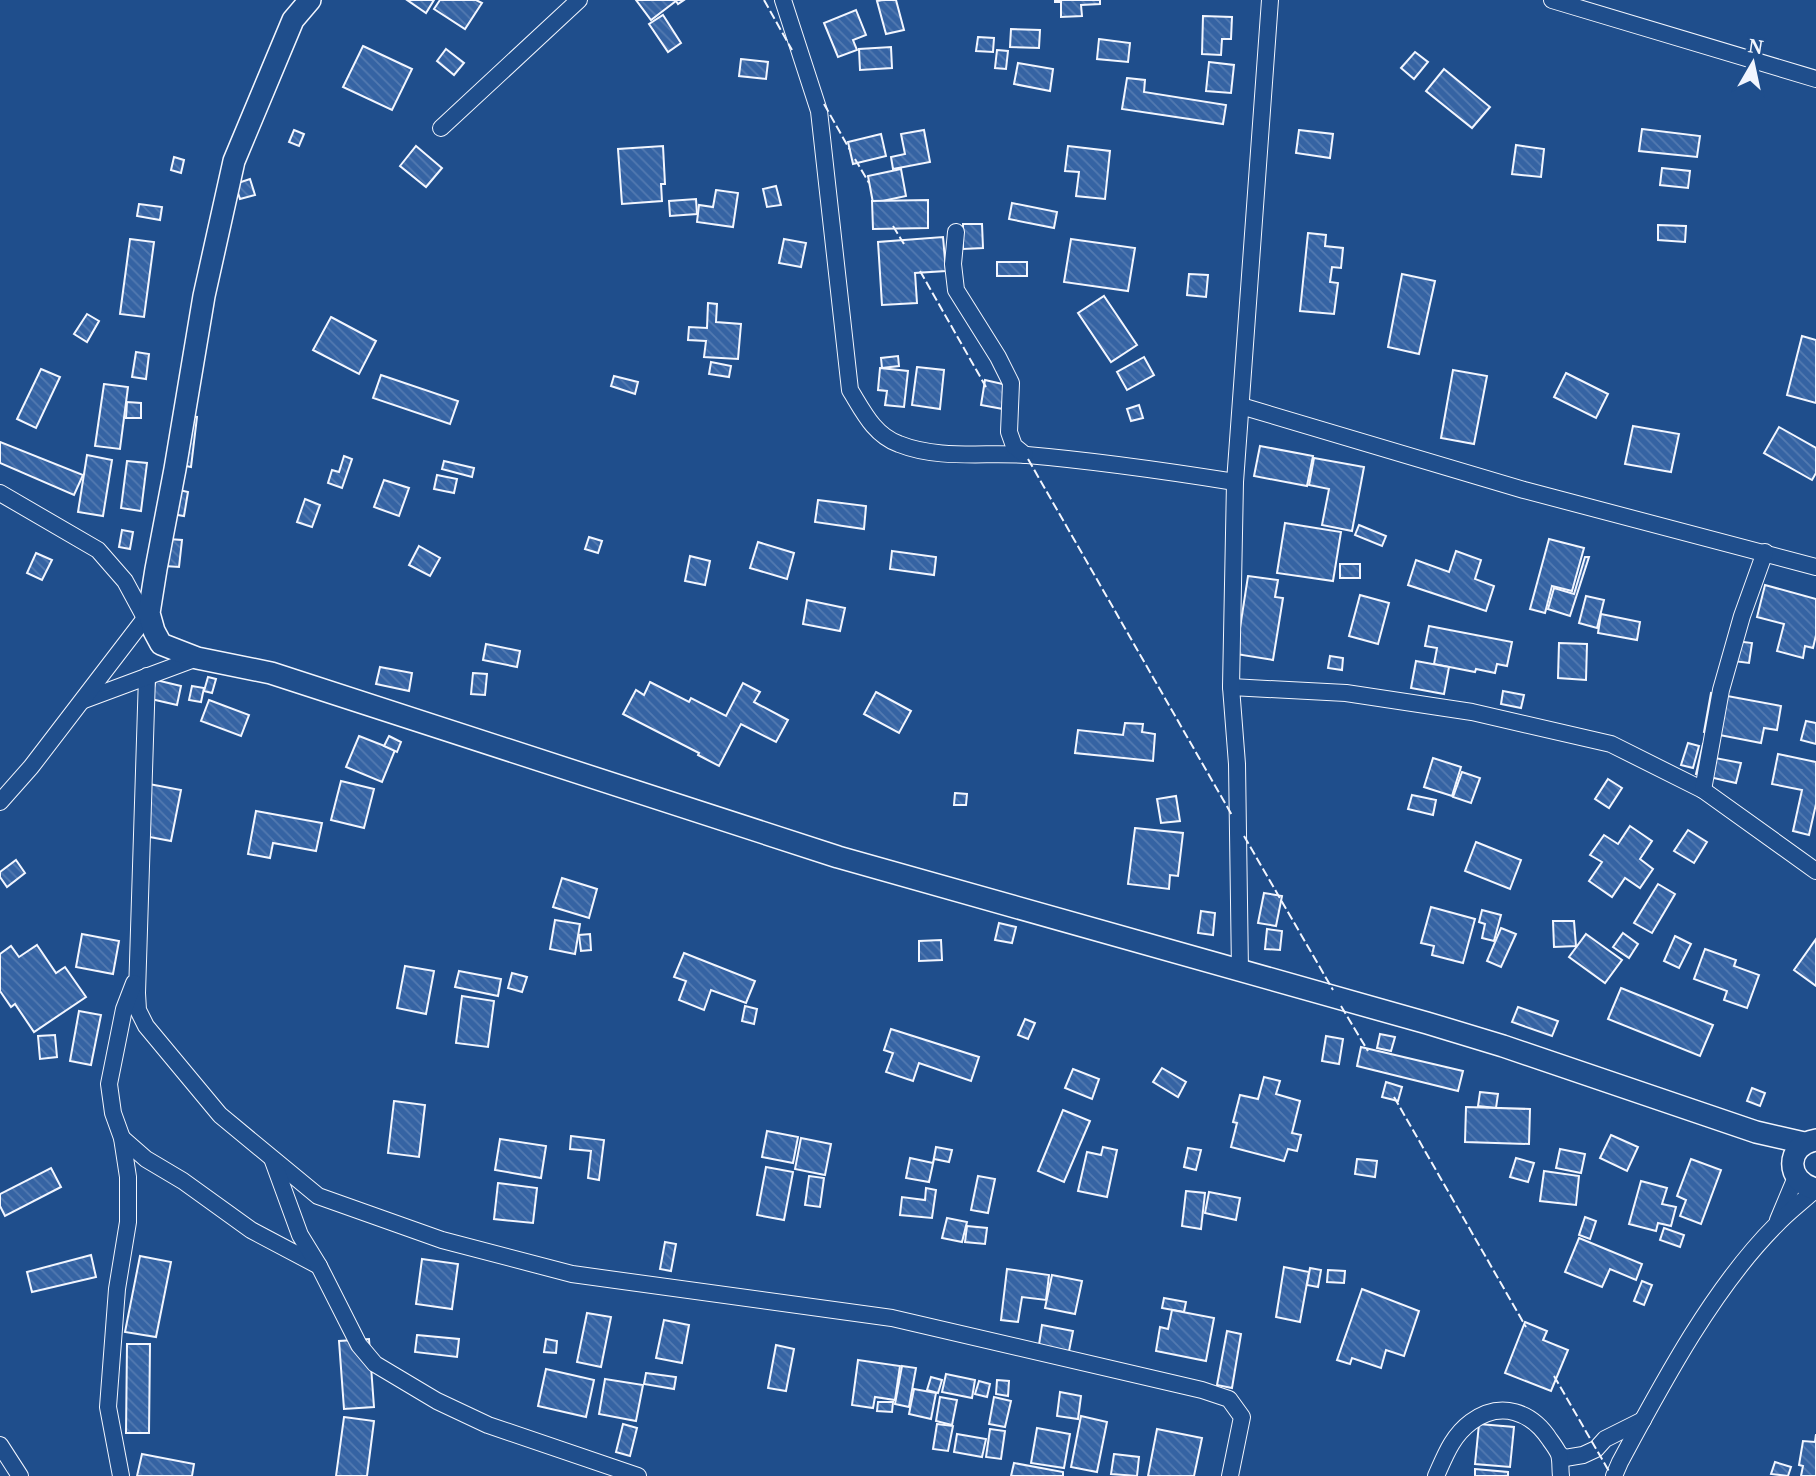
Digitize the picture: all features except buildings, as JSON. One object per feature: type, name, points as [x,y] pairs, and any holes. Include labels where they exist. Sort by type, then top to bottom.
[{"type":"street","points":[[0,802],[31,767],[147,615],[204,296],[234,161],[294,10],[310,0]]},
{"type":"street","points":[[441,128],[579,0]]},
{"type":"street","points":[[783,0],[819,111],[850,390],[871,425],[898,444],[939,453],[1025,455],[1152,469],[1234,482]]},
{"type":"street","points":[[1240,971],[1237,764],[1231,687],[1234,482],[1270,0]]},
{"type":"street","points":[[1552,0],[1816,79]]},
{"type":"street","points":[[956,232],[953,264],[956,290],[1012,383],[1009,432],[1014,446],[1025,455]]},
{"type":"street","points":[[1241,406],[1524,490],[1816,567]]},
{"type":"street","points":[[0,493],[98,550],[125,581],[147,615],[161,644],[197,658],[271,673],[838,857],[1503,1046],[1756,1132],[1810,1142]]},
{"type":"street","points":[[1703,790],[1721,690],[1742,616],[1765,552]]},
{"type":"street","points":[[81,701],[197,658]]},
{"type":"street","points":[[146,676],[138,1010],[146,1026],[220,1115],[317,1196],[442,1240],[572,1274],[892,1318],[1202,1390],[1229,1399],[1242,1417],[1230,1476]]},
{"type":"street","points":[[1231,687],[1346,693],[1472,712],[1611,744],[1703,790],[1816,871]]},
{"type":"street","points":[[121,1476],[108,1407],[117,1289],[128,1222],[128,1177],[109,1084],[124,1009],[138,974]]},
{"type":"street","points":[[1756,1132],[1808,1187],[1816,1189]]},
{"type":"street","points":[[122,1138],[146,1158],[251,1230],[319,1266]]},
{"type":"street","points":[[1775,1225],[1794,1170],[1796,1152],[1810,1142]]},
{"type":"street","points":[[272,1158],[300,1235],[359,1345],[374,1364],[437,1401],[488,1425],[638,1476]]},
{"type":"street","points":[[1614,1476],[1643,1420],[1701,1322],[1775,1225],[1816,1189]]},
{"type":"street","points":[[1436,1476],[1445,1452],[1458,1436],[1471,1422],[1493,1412],[1520,1412],[1540,1425],[1559,1454],[1565,1458],[1583,1455],[1596,1449],[1605,1438],[1643,1420]]},
{"type":"street","points":[[0,1445],[20,1476]]},
{"type":"street","points":[[1559,1454],[1561,1476]]},
{"type":"fence","points":[[764,0],[792,50]]},
{"type":"fence","points":[[824,104],[850,150]]},
{"type":"fence","points":[[855,159],[869,183]]},
{"type":"fence","points":[[893,226],[904,244]]},
{"type":"fence","points":[[920,271],[986,387]]},
{"type":"fence","points":[[1028,459],[1233,817]]},
{"type":"fence","points":[[1244,836],[1333,990]]},
{"type":"fence","points":[[1341,1006],[1368,1051]]},
{"type":"fence","points":[[1394,1097],[1526,1327]]},
{"type":"fence","points":[[1554,1376],[1610,1473]]}]
